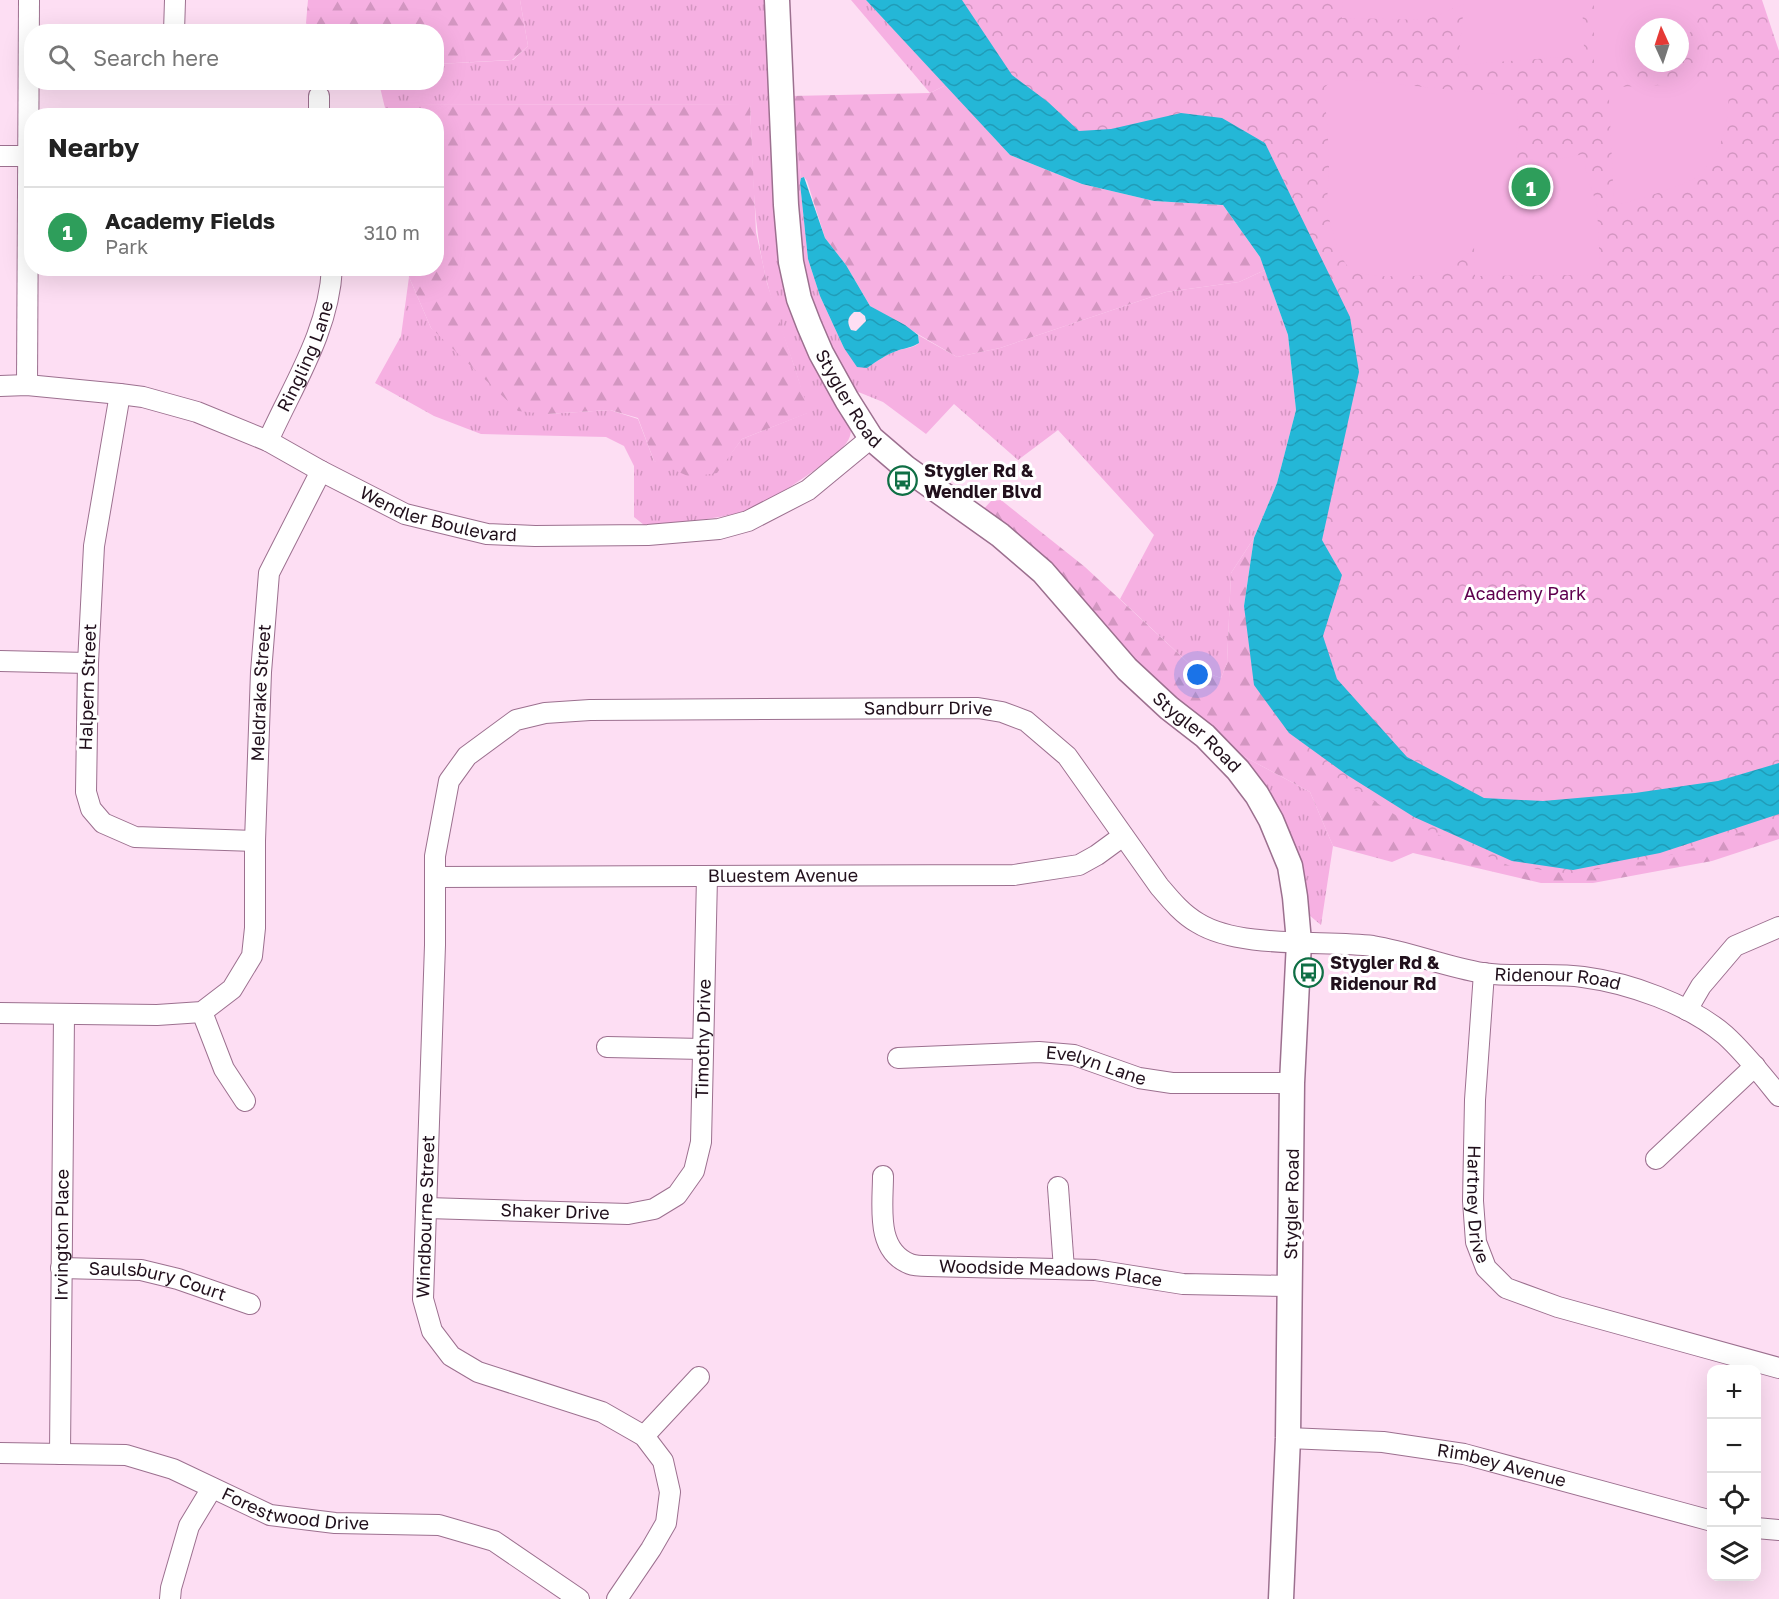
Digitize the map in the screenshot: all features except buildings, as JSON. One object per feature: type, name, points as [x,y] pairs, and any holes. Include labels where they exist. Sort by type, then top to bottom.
[{"type":"main road","name":"Stygler Road","points":[[777,0],[786,205],[791,262],[799,299],[821,353],[871,438],[906,468],[1000,535],[1043,572],[1127,669],[1169,708],[1205,736],[1238,770],[1257,795],[1290,866],[1296,897],[1299,942],[1292,1083],[1288,1438],[1281,1599]]},
{"type":"street","points":[[29,0],[29,24]]},
{"type":"street","points":[[174,24],[175,0]]},
{"type":"street","points":[[28,90],[28,108]]},
{"type":"street","points":[[319,96],[319,108]]},
{"type":"street","points":[[0,156],[24,156]]},
{"type":"street","points":[[27,385],[28,276]]},
{"type":"street","name":"Ringling Lane","points":[[268,441],[324,318],[332,276]]},
{"type":"street","name":"Wendler Boulevard","points":[[0,386],[27,385],[143,397],[197,412],[268,441],[405,514],[487,534],[648,536],[719,529],[748,521],[808,490],[871,438]]},
{"type":"street","name":"Halpern Street","points":[[120,394],[94,546],[88,663],[86,792],[92,809],[103,823],[135,837],[255,841]]},
{"type":"street","name":"Meldrake Street","points":[[202,1011],[232,989],[252,956],[255,928],[255,841],[261,672],[269,573],[321,471]]},
{"type":"street","points":[[0,661],[88,663]]},
{"type":"street","name":"Sandburr Drive","points":[[467,756],[516,720],[545,713],[601,710],[978,708],[1002,712],[1026,721],[1067,756],[1174,904],[1198,924],[1227,935],[1299,942]]},
{"type":"street","name":"Windbourne Street","points":[[467,756],[449,781],[435,856],[423,1299],[432,1331],[451,1356],[478,1372],[602,1412],[644,1436],[663,1461],[670,1492],[666,1522],[651,1549],[617,1599]]},
{"type":"street","name":"Bluestem Avenue","points":[[435,878],[1014,875],[1078,865],[1097,855],[1123,836]]},
{"type":"street","name":"Timothy Drive","points":[[677,1195],[694,1171],[701,1142],[707,877]]},
{"type":"street","points":[[1687,1010],[1701,986],[1735,946],[1779,927]]},
{"type":"street","name":"Ridenour Road","points":[[1299,942],[1374,946],[1484,973],[1582,976],[1634,987],[1687,1010],[1724,1034],[1755,1066],[1779,1096]]},
{"type":"street","name":"Hartney Drive","points":[[1484,973],[1475,1100],[1473,1201],[1476,1242],[1486,1268],[1506,1288],[1558,1307],[1779,1368]]},
{"type":"street","points":[[0,1013],[157,1015],[202,1011],[224,1069],[245,1101]]},
{"type":"street","name":"Irvington Place","points":[[60,1454],[64,1015]]},
{"type":"street","points":[[607,1047],[703,1049]]},
{"type":"street","name":"Evelyn Lane","points":[[898,1058],[1039,1052],[1074,1055],[1139,1077],[1172,1083],[1292,1083]]},
{"type":"street","points":[[1656,1159],[1755,1066]]},
{"type":"street","name":"Woodside Meadows Place","points":[[883,1176],[884,1237],[894,1253],[910,1264],[1095,1270],[1183,1284],[1290,1286]]},
{"type":"street","points":[[1058,1187],[1064,1269]]},
{"type":"street","name":"Shaker Drive","points":[[427,1208],[628,1214],[654,1209],[677,1195]]},
{"type":"street","name":"Saulsbury Court","points":[[61,1268],[141,1270],[178,1279],[250,1304]]},
{"type":"street","points":[[644,1436],[699,1377]]},
{"type":"street","name":"Rimbey Avenue","points":[[1288,1438],[1383,1442],[1464,1454],[1707,1520]]},
{"type":"street","name":"Forestwood Drive","points":[[0,1453],[126,1455],[173,1469],[270,1515],[336,1523],[439,1525],[494,1541],[579,1599]]},
{"type":"street","points":[[170,1599],[171,1588],[189,1526],[212,1488]]},
{"type":"street","points":[[1761,1528],[1779,1530]]},
{"type":"green space","points":[[308,0],[520,0],[528,46],[512,60],[444,64],[444,24],[306,23]]},
{"type":"green space","points":[[520,0],[770,0],[779,227],[851,420],[851,429],[850,437],[841,449],[788,488],[754,508],[714,518],[644,525],[634,517],[634,466],[624,446],[606,437],[481,434],[434,416],[375,383],[401,336],[409,277],[431,328],[547,414],[610,410],[638,419],[654,461],[716,473],[742,439],[807,413],[762,260],[754,194],[750,105],[384,104],[381,90],[444,90],[444,64],[513,60],[528,46]]},
{"type":"green space","points":[[851,0],[866,0],[946,85],[930,93]]},
{"type":"green space","name":"Academy Park","points":[[899,0],[1762,0],[1779,51],[1779,820],[1661,858],[1572,874],[1510,866],[1400,818],[1307,758],[1270,623],[1316,391],[1253,204],[1075,151]]},
{"type":"green space","points":[[1343,0],[1582,0],[1584,48],[1576,56],[1458,65],[1464,4],[1426,20],[1342,18]]},
{"type":"green space","points":[[1594,0],[1708,0],[1693,30],[1689,33],[1689,18],[1635,18],[1635,68],[1594,69]]},
{"type":"green space","points":[[1334,78],[1515,96],[1519,130],[1514,166],[1506,189],[1532,167],[1584,154],[1586,172],[1597,206],[1600,268],[1592,275],[1475,276],[1474,246],[1461,260],[1445,270],[1427,275],[1379,276],[1352,270],[1343,260],[1333,235],[1328,212],[1329,156],[1324,88]]},
{"type":"green space","points":[[1728,82],[1728,114],[1724,134],[1716,153],[1701,173],[1690,181],[1669,189],[1614,206],[1609,98],[1618,87]]},
{"type":"green space","points":[[946,85],[1010,155],[1082,184],[1154,201],[1223,205],[1260,257],[1265,270],[1239,282],[1166,292],[1000,348],[957,357],[870,306],[846,265],[825,238],[807,181],[804,177],[801,178],[791,96],[930,93]]},
{"type":"green space","points":[[791,96],[808,259],[820,296],[844,348],[867,368],[890,354],[917,345],[918,335],[957,357],[1000,348],[1166,292],[1239,282],[1265,270],[1288,335],[1296,410],[1277,483],[1254,538],[1231,573],[1227,663],[1221,678],[1195,669],[1120,599],[1154,535],[1058,430],[1018,460],[954,404],[926,434],[883,402],[851,389],[823,338],[799,259]]},
{"type":"green space","points":[[384,104],[750,105],[756,232],[767,283],[808,413],[742,439],[717,473],[690,477],[654,461],[638,418],[610,410],[547,414],[518,411],[431,328],[409,277],[444,276],[444,108],[385,108]]},
{"type":"green space","points":[[1001,500],[1085,567],[1195,669],[1221,678],[1227,663],[1231,573],[1254,538],[1244,606],[1779,814],[1779,839],[1712,861],[1593,883],[1541,883],[1413,853],[1392,862],[1333,846],[1310,792],[1241,755],[1134,662],[1103,622],[1041,558],[980,513],[991,501]]},
{"type":"green space","points":[[1241,755],[1310,792],[1333,846],[1321,925],[1309,915],[1301,864],[1284,818]]},
{"type":"water","points":[[866,0],[962,0],[1012,75],[1048,102],[1079,131],[1111,129],[1181,113],[1222,118],[1265,143],[1350,317],[1359,372],[1322,540],[1342,575],[1323,636],[1337,679],[1407,757],[1484,798],[1543,801],[1635,793],[1718,781],[1779,763],[1779,814],[1660,853],[1573,870],[1512,861],[1414,817],[1347,775],[1289,733],[1254,685],[1244,606],[1254,538],[1277,483],[1296,410],[1288,335],[1260,257],[1223,205],[1154,201],[1082,184],[1010,155]]},
{"type":"water","points":[[804,177],[825,238],[846,265],[870,306],[905,325],[918,335],[919,343],[890,354],[867,368],[857,367],[844,348],[820,296],[808,259],[801,178]],"holes":[[[854,312],[860,312],[865,316],[866,321],[856,331],[851,330],[849,318]]]},
{"type":"place","name":"Academy Fields","points":[[1531,187]]},
{"type":"place","name":"Stygler Rd & Wendler Blvd","points":[[903,481]]},
{"type":"place","name":"Stygler Rd & Ridenour Rd","points":[[1309,973]]}]
